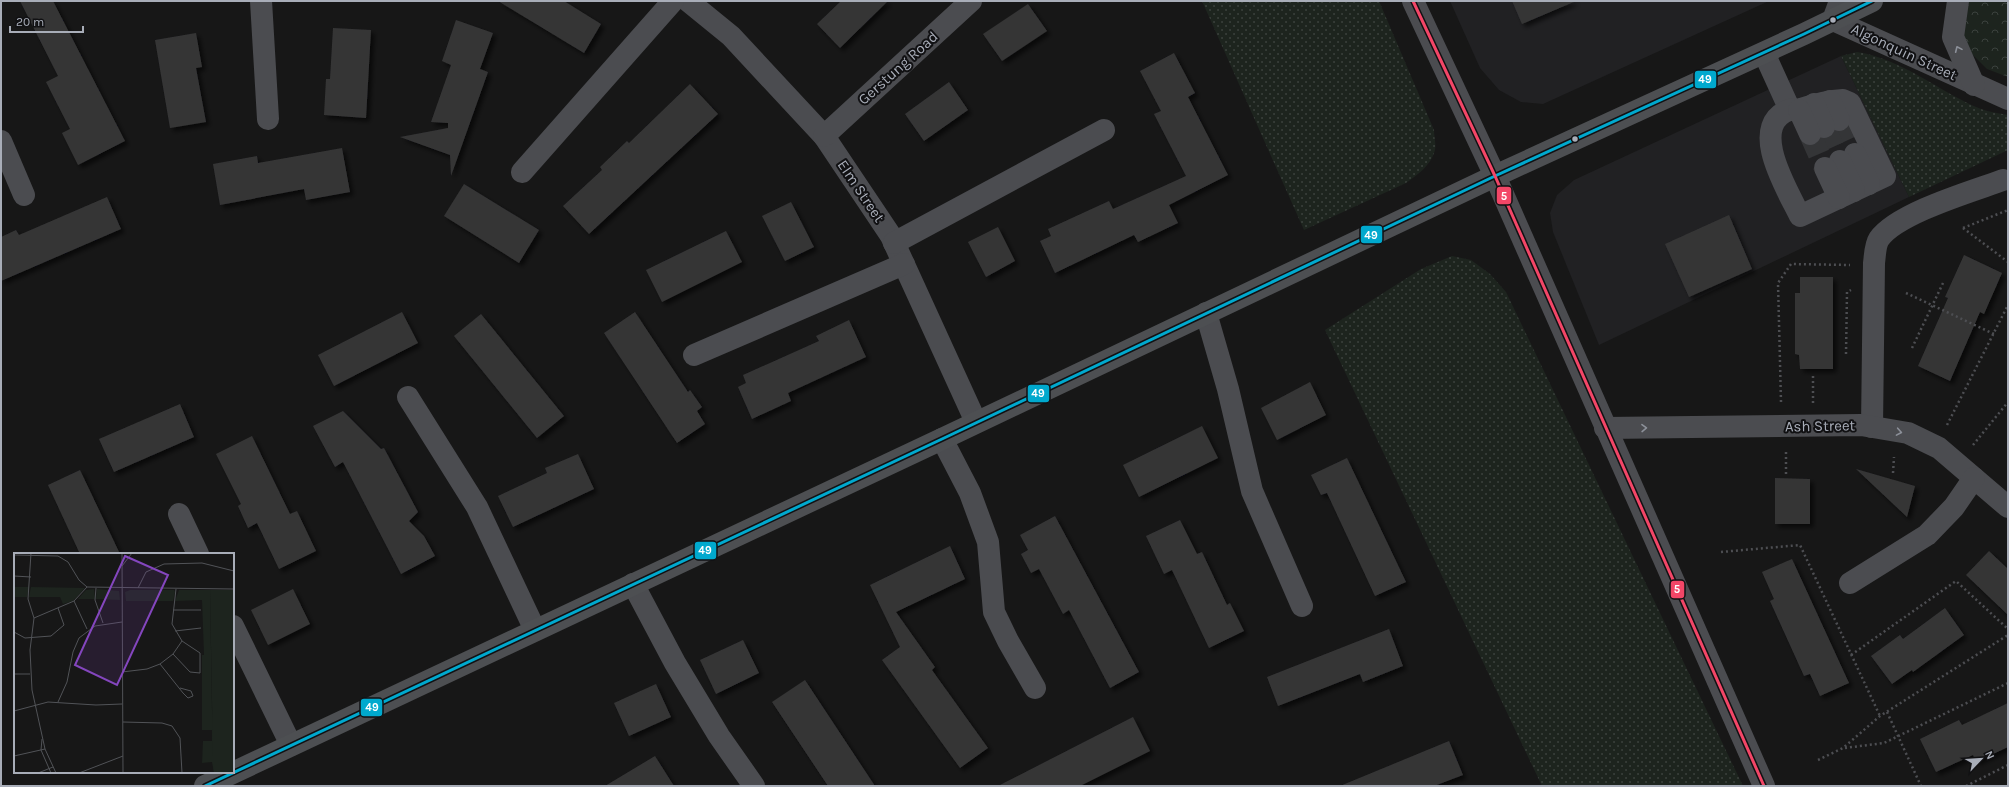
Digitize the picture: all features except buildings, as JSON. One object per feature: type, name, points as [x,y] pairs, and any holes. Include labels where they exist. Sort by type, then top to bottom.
[{"type":"main road","points":[[205,786],[231,780],[291,745],[942,439],[1495,176],[1764,53],[1837,10],[1872,1]]},
{"type":"street","points":[[261,1],[268,119]]},
{"type":"street","points":[[522,172],[673,1]]},
{"type":"street","name":"Elm Street","points":[[688,1],[731,36],[824,136],[894,243],[976,422]]},
{"type":"street","name":"Gerstung Road","points":[[824,136],[971,1]]},
{"type":"street","points":[[1413,1],[1495,176],[1764,786]]},
{"type":"street","name":"Algonquin Street","points":[[1958,1],[1953,37],[1974,85]]},
{"type":"street","name":"Algonquin Street","points":[[1837,10],[1974,85],[2008,98]]},
{"type":"street","points":[[1764,53],[1815,115]]},
{"type":"street","points":[[1843,100],[1850,103],[1885,176],[1800,216],[1775,162],[1770,145],[1772,129],[1778,118],[1815,115],[1843,100]]},
{"type":"street","points":[[894,243],[1104,130]]},
{"type":"street","points":[[1,141],[24,195]]},
{"type":"street","points":[[1854,191],[1840,161],[1854,191]]},
{"type":"street","points":[[1872,427],[1874,263],[1878,240],[1889,228],[1918,212],[2003,180]]},
{"type":"street","points":[[694,354],[904,264]]},
{"type":"street","points":[[1206,313],[1228,389],[1252,491],[1302,606]]},
{"type":"street","points":[[408,397],[477,507],[535,630]]},
{"type":"street","name":"Ash Street","points":[[1605,428],[1861,425],[1908,433],[1939,448],[2008,507]]},
{"type":"street","points":[[942,439],[970,493],[988,542],[994,612],[1008,641],[1035,688]]},
{"type":"street","points":[[1850,583],[1927,535],[1954,507],[1974,478]]},
{"type":"street","points":[[179,514],[198,553]]},
{"type":"street","points":[[633,584],[675,663],[719,736],[754,786]]},
{"type":"street","points":[[234,628],[291,745]]},
{"type":"path","points":[[2008,210],[1962,228],[2008,262]]},
{"type":"path","points":[[1781,403],[1778,283],[1791,264],[1852,265]]},
{"type":"path","points":[[1912,348],[1944,281]]},
{"type":"path","points":[[1846,354],[1847,292],[1857,288]]},
{"type":"path","points":[[1906,293],[1994,334]]},
{"type":"path","points":[[1947,425],[2008,305]]},
{"type":"path","points":[[1813,375],[1813,403]]},
{"type":"path","points":[[1973,446],[2008,402]]},
{"type":"path","points":[[1786,452],[1786,475]]},
{"type":"path","points":[[1893,473],[1894,457]]},
{"type":"path","points":[[1721,552],[1800,545],[1880,716]]},
{"type":"path","points":[[1851,655],[1956,581],[2008,629]]},
{"type":"path","points":[[1818,760],[1844,748],[1880,716],[2008,635]]},
{"type":"path","points":[[1844,748],[1884,743],[2008,683]]},
{"type":"path","points":[[1887,712],[1922,786]]},
{"type":"path","points":[[1966,786],[2008,765]]},
{"type":"shaded area","points":[[1450,1],[1769,1],[1543,104],[1521,102],[1499,90],[1480,68]]},
{"type":"shaded area","points":[[1841,56],[1909,197],[1599,345],[1553,232],[1550,213],[1557,195],[1574,180]]},
{"type":"green space","points":[[1202,1],[1379,1],[1434,130],[1435,151],[1432,158],[1423,170],[1406,183],[1304,230]]},
{"type":"green space","points":[[1968,1],[2008,1],[2008,77],[1987,69],[1968,50],[1963,37]]},
{"type":"green space","points":[[1857,52],[1890,61],[1981,109],[2008,115],[2008,150],[1909,197],[1841,56]]},
{"type":"green space","points":[[1452,256],[1471,260],[1490,274],[1506,292],[1743,786],[1542,786],[1325,330],[1421,269]]},
{"type":"tunnel","points":[[1839,120],[1855,154]]},
{"type":"tunnel","points":[[1824,127],[1840,161]]},
{"type":"tunnel","points":[[1810,134],[1825,168]]},
{"type":"transit line","name":"5","points":[[1413,1],[1495,176],[1764,786]]},
{"type":"transit line","name":"49","points":[[234,772],[942,439],[1495,176],[1804,34],[1872,1]]},
{"type":"transit line","name":"49","points":[[205,786],[233,773]]}]
